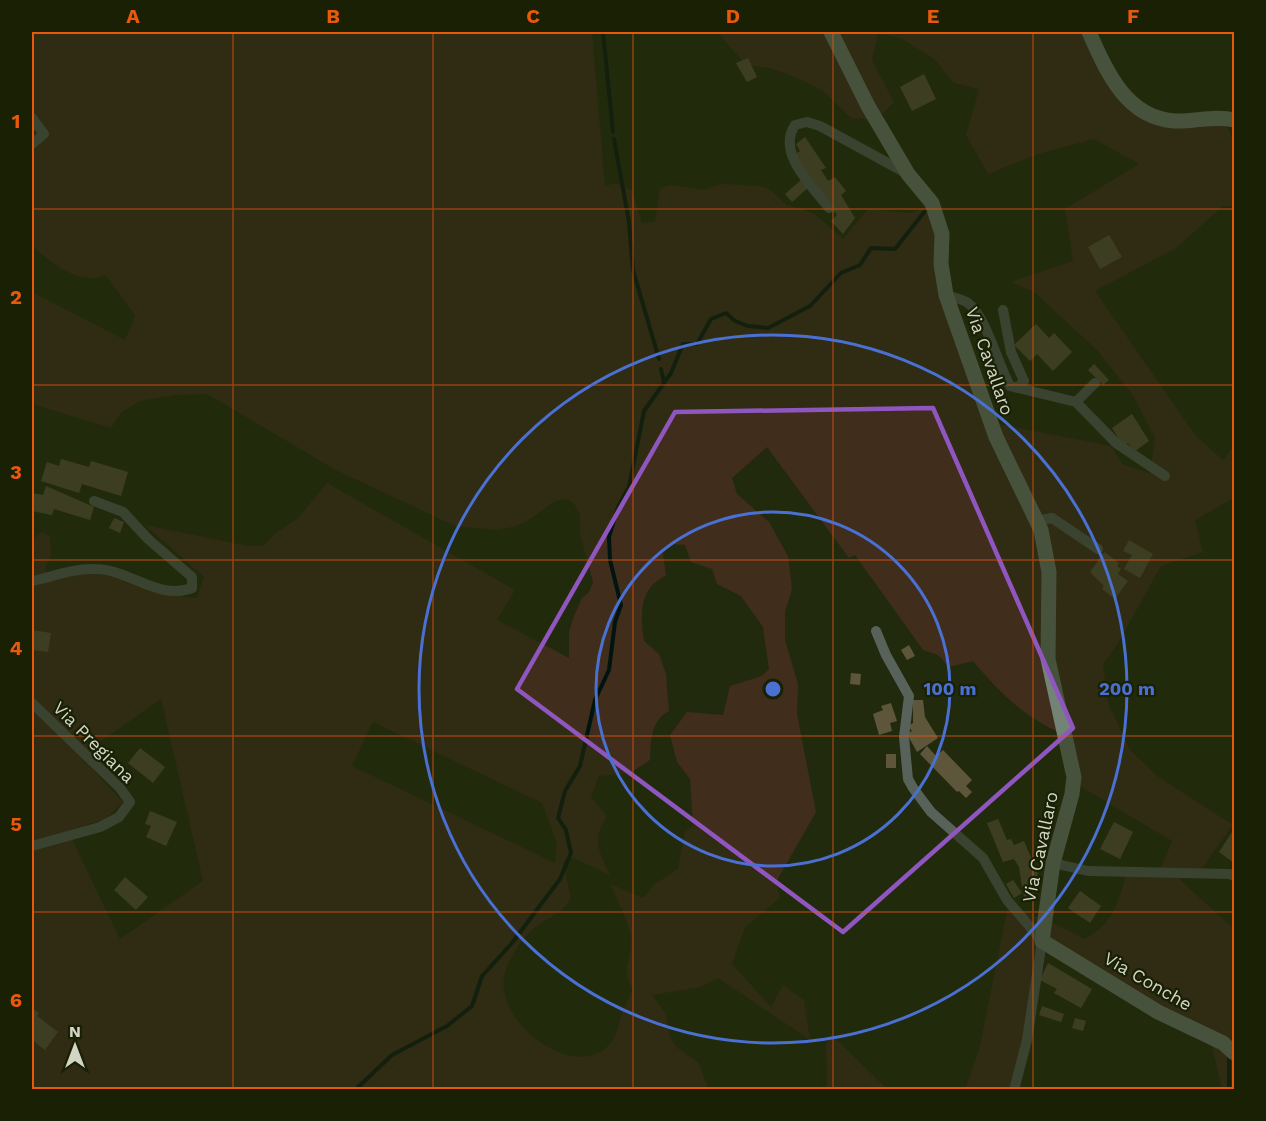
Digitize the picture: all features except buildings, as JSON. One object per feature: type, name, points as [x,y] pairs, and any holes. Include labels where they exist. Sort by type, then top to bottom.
[{"type":"street","name":"Via Cavallaro","points":[[831,32],[868,106],[909,174],[932,203],[942,234],[941,264],[946,295],[996,437],[1041,530],[1049,572],[1048,659],[1074,777],[1072,794],[1053,863],[1042,941]]},
{"type":"street","points":[[1089,32],[1107,73],[1123,95],[1145,112],[1176,121],[1213,118],[1234,120]]},
{"type":"street","points":[[32,118],[44,134],[32,144]]},
{"type":"street","name":"Via Cavallaro","points":[[829,208],[790,156],[791,131],[795,125],[807,122],[820,126],[909,174]]},
{"type":"street","points":[[946,295],[969,303],[990,336],[999,367],[1010,386],[1076,402],[1116,443],[1165,476]]},
{"type":"street","points":[[1003,310],[1011,352],[1024,381],[1017,388]]},
{"type":"street","points":[[1076,402],[1095,383]]},
{"type":"street","points":[[32,581],[94,568],[112,571],[156,588],[179,593],[192,588],[192,577],[148,539],[123,512],[94,501]]},
{"type":"street","points":[[1036,521],[1052,518],[1098,549]]},
{"type":"street","name":"Via Cavallaro","points":[[876,632],[909,696],[903,737],[909,779],[913,788],[931,812],[983,858],[1007,900],[1042,941]]},
{"type":"street","name":"Via Pregiana","points":[[32,703],[120,788],[130,802],[120,817],[100,827],[32,846]]},
{"type":"street","points":[[1053,863],[1088,871],[1230,874],[1234,876]]},
{"type":"street","points":[[1014,1089],[1027,1041],[1042,941]]},
{"type":"street","name":"Via Conche","points":[[1042,941],[1158,1012],[1223,1043],[1234,1053]]},
{"type":"highlighted area","points":[[933,408],[1073,728],[843,932],[517,689],[675,412]]},
{"type":"shaded area","points":[[32,32],[592,32],[605,186],[615,183],[632,190],[642,223],[655,222],[660,188],[671,185],[704,190],[721,184],[760,186],[769,189],[787,205],[813,213],[843,239],[868,209],[911,213],[935,202],[951,295],[993,423],[1111,446],[1122,464],[1150,473],[1155,438],[1132,394],[1096,349],[1034,292],[1011,282],[1073,261],[1065,209],[1139,164],[1094,139],[1038,154],[988,174],[966,135],[979,89],[954,83],[934,59],[901,38],[878,34],[872,60],[894,102],[876,120],[851,118],[824,92],[802,80],[770,68],[746,65],[717,32],[1091,32],[1112,76],[1126,94],[1138,103],[1164,115],[1193,120],[1224,121],[1234,141],[1234,206],[1223,206],[1176,248],[1095,291],[1196,436],[1223,460],[1234,446],[1234,498],[1195,520],[1203,552],[1161,566],[1117,645],[1103,664],[1108,703],[1130,750],[1157,776],[1233,825],[1202,868],[1185,871],[1180,880],[1234,929],[1234,1026],[1230,1048],[1234,1051],[1234,1089],[1222,1089],[1210,1038],[1047,939],[1017,1089],[965,1089],[979,1050],[1008,907],[1045,919],[1085,939],[1107,921],[1119,897],[1125,877],[1160,870],[1172,841],[1078,785],[1063,734],[1049,728],[1025,712],[993,684],[973,661],[949,667],[938,655],[923,650],[855,555],[849,558],[767,447],[732,478],[737,494],[769,522],[788,556],[792,589],[785,612],[785,640],[798,684],[797,714],[816,812],[776,882],[780,898],[745,927],[732,964],[771,1007],[783,985],[804,1000],[810,1040],[718,978],[701,987],[652,995],[666,1014],[670,1036],[676,1047],[699,1063],[708,1089],[32,1089],[32,540],[42,532],[50,536],[51,555],[45,568],[50,581],[96,574],[170,594],[197,598],[204,577],[145,525],[248,546],[263,546],[277,532],[297,519],[327,483],[515,590],[497,620],[569,658],[569,632],[574,616],[593,582],[580,534],[580,515],[575,505],[568,499],[555,501],[526,522],[512,527],[497,530],[455,526],[336,470],[207,394],[175,395],[140,401],[121,413],[111,428],[32,404],[32,292],[125,340],[135,316],[106,275],[85,278],[76,275],[66,271],[32,246]],"holes":[[[672,544],[685,545],[691,562],[712,569],[717,584],[741,596],[763,627],[769,669],[762,676],[730,686],[723,715],[687,712],[670,735],[677,762],[690,779],[693,825],[685,832],[678,869],[655,884],[643,898],[611,884],[630,932],[631,946],[627,975],[633,989],[611,1043],[591,1056],[573,1056],[553,1050],[519,1023],[508,1005],[503,986],[507,967],[520,943],[534,928],[561,910],[571,898],[563,862],[569,856],[610,875],[598,846],[599,832],[607,816],[591,797],[599,776],[630,773],[650,760],[651,739],[655,726],[658,720],[669,711],[666,674],[659,654],[644,641],[642,621],[646,595],[657,581],[666,576],[663,553]],[[161,699],[203,881],[120,939],[68,831],[105,819],[123,802],[80,756]],[[373,722],[542,803],[557,843],[555,863],[352,766]]]},
{"type":"shaded area","points":[[831,1034],[884,1086],[891,1089],[827,1089],[826,1045]]},
{"type":"waterway","points":[[603,32],[613,132]]},
{"type":"waterway","points":[[614,139],[629,222],[633,270],[659,359]]},
{"type":"waterway","points":[[355,1090],[392,1055],[447,1026],[472,1006],[482,976],[512,943],[560,879],[571,853],[566,830],[558,818],[565,791],[580,766],[595,700],[609,670],[615,622],[621,605],[610,560],[609,537],[618,507],[629,487],[644,411],[671,373],[683,344],[697,344],[711,319],[726,313],[735,321],[748,326],[768,328],[810,306],[841,273],[860,265],[871,248],[895,249],[925,211]]},
{"type":"waterway","points":[[661,369],[664,382]]},
{"type":"waterway","points":[[1229,1058],[1229,1090]]}]
